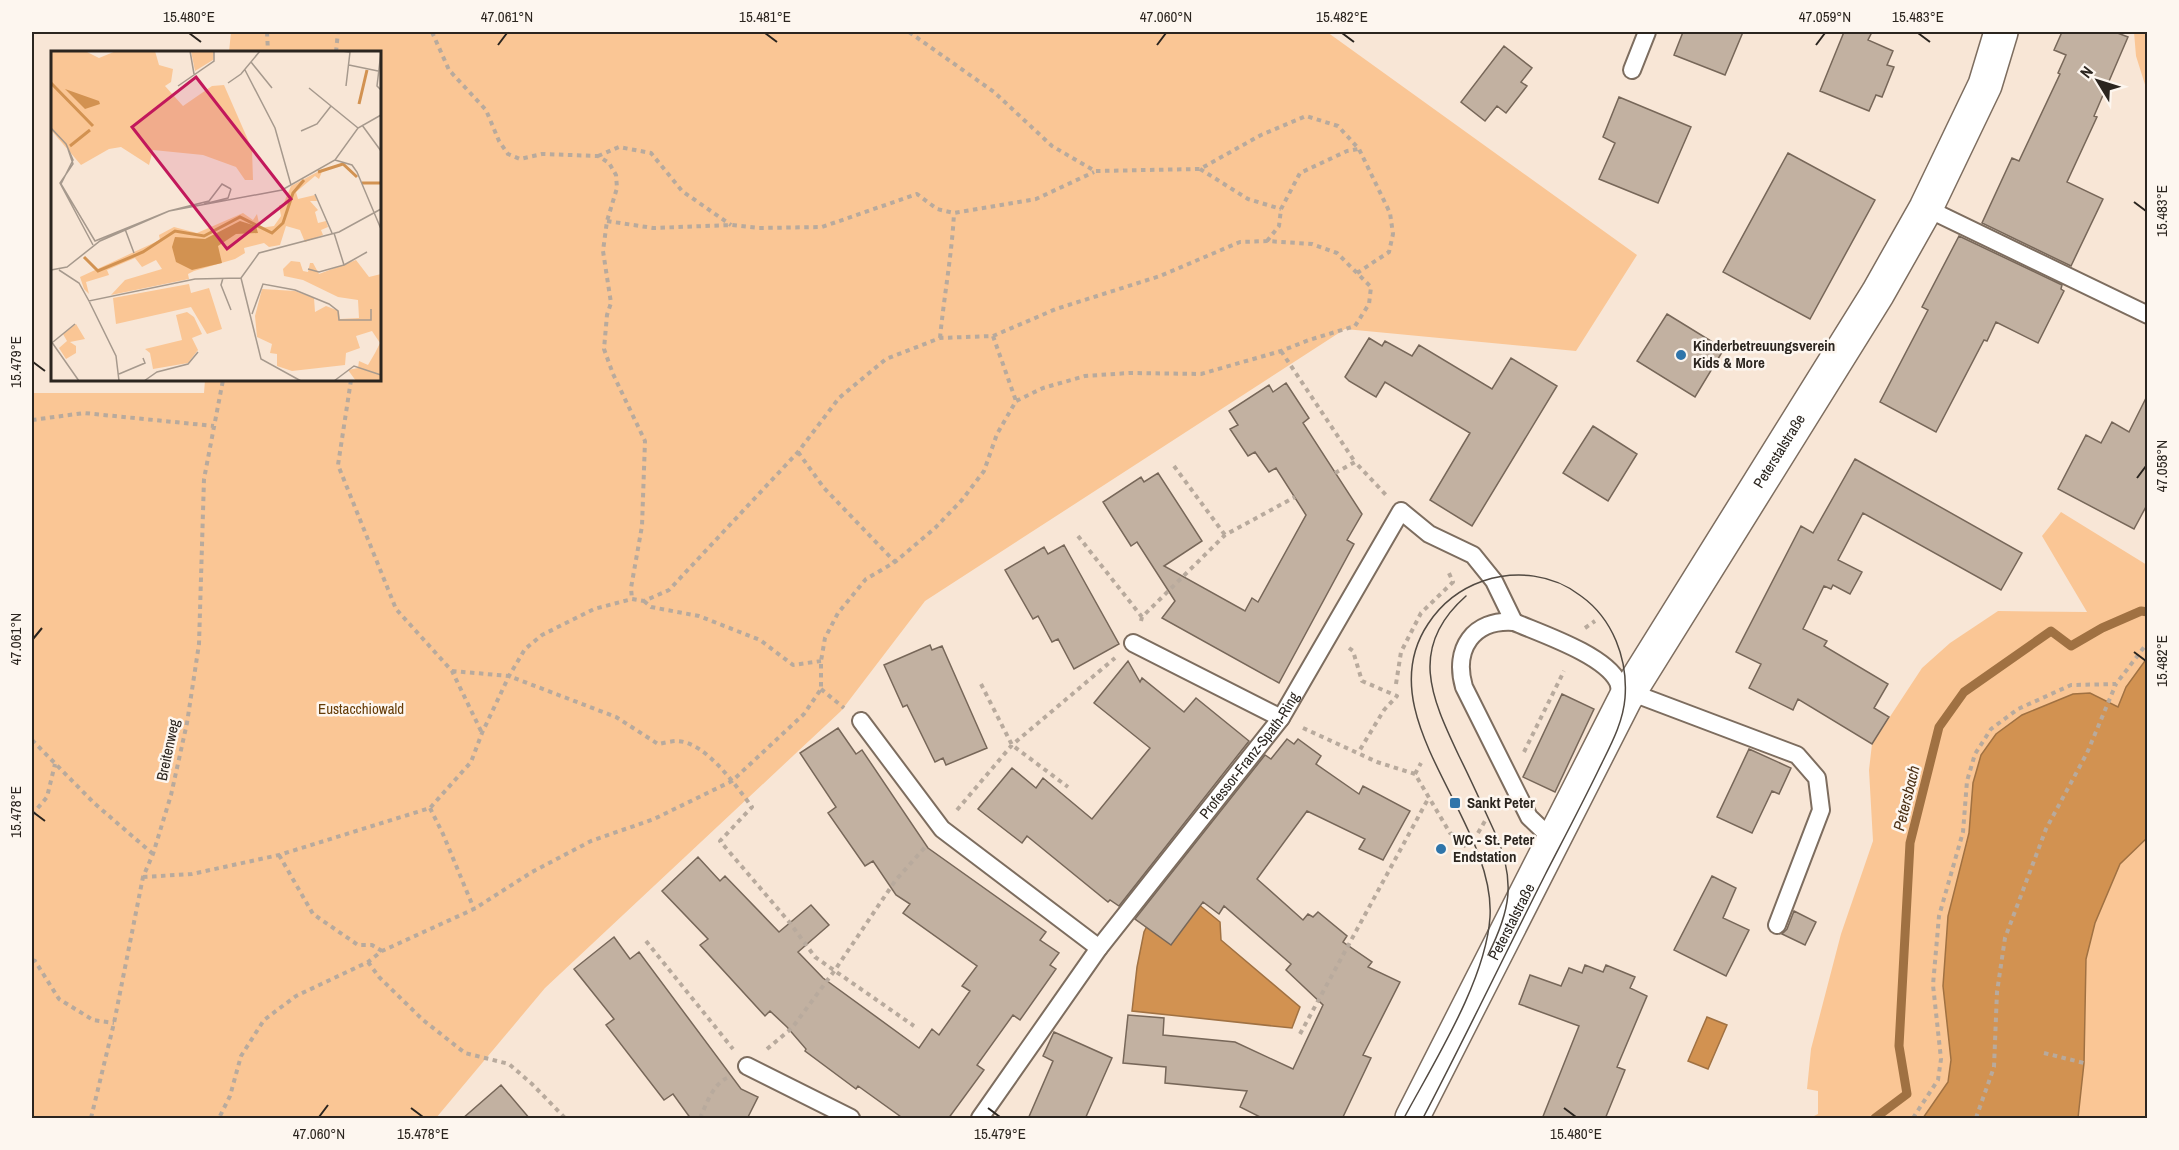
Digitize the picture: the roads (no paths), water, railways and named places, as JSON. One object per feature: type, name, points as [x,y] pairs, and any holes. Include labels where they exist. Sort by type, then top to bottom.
[{"type":"street","name":"Peterstalstraße","points":[[1412,1119],[1609,729],[1860,323],[1926,208],[1985,85],[2001,32]]},
{"type":"lane","points":[[1632,69],[1647,32]]},
{"type":"lane","points":[[1926,208],[2148,315]]},
{"type":"lane","name":"Professor-Franz-Spath-Ring","points":[[980,1119],[1099,948],[1281,718],[1401,511],[1429,534],[1473,555],[1494,581],[1514,622]]},
{"type":"lane","points":[[1552,839],[1529,817],[1464,687],[1460,673],[1461,658],[1466,644],[1476,632],[1488,625],[1501,621],[1514,622],[1595,658],[1610,670],[1619,683],[1620,699],[1609,729]]},
{"type":"lane","points":[[1133,643],[1281,718]]},
{"type":"lane","points":[[1630,692],[1797,755],[1817,778],[1821,810],[1777,925]]},
{"type":"lane","points":[[861,721],[942,829],[1099,948]]},
{"type":"lane","points":[[747,1065],[851,1119]]},
{"type":"waterway","name":"Petersbach","points":[[1875,1118],[1907,1094],[1899,1046],[1910,843],[1939,727],[1964,692],[2051,631],[2071,646],[2102,628],[2141,611],[2148,612]]},
{"type":"tram line","points":[[1404,1118],[1469,994],[1479,967],[1490,917],[1487,880],[1474,843],[1422,732],[1412,695],[1413,659],[1428,624],[1439,610],[1459,593],[1475,584],[1496,578],[1534,576],[1559,583],[1570,589],[1592,605],[1602,616],[1610,628],[1621,655],[1625,683],[1624,708],[1607,754],[1423,1118]]},
{"type":"tram line","points":[[1466,596],[1448,615],[1436,634],[1431,653],[1430,673],[1440,713],[1496,835],[1506,867],[1508,896],[1501,924],[1488,955]]},
{"type":"place","name":"Kinderbetreuungsverein Kids & More","points":[[1681,355]]},
{"type":"place","name":"Sankt Peter","points":[[1455,803]]},
{"type":"place","name":"WC - St. Peter Endstation","points":[[1441,849]]},
{"type":"park label","name":"Eustacchiowald","points":[[361,709]]}]
